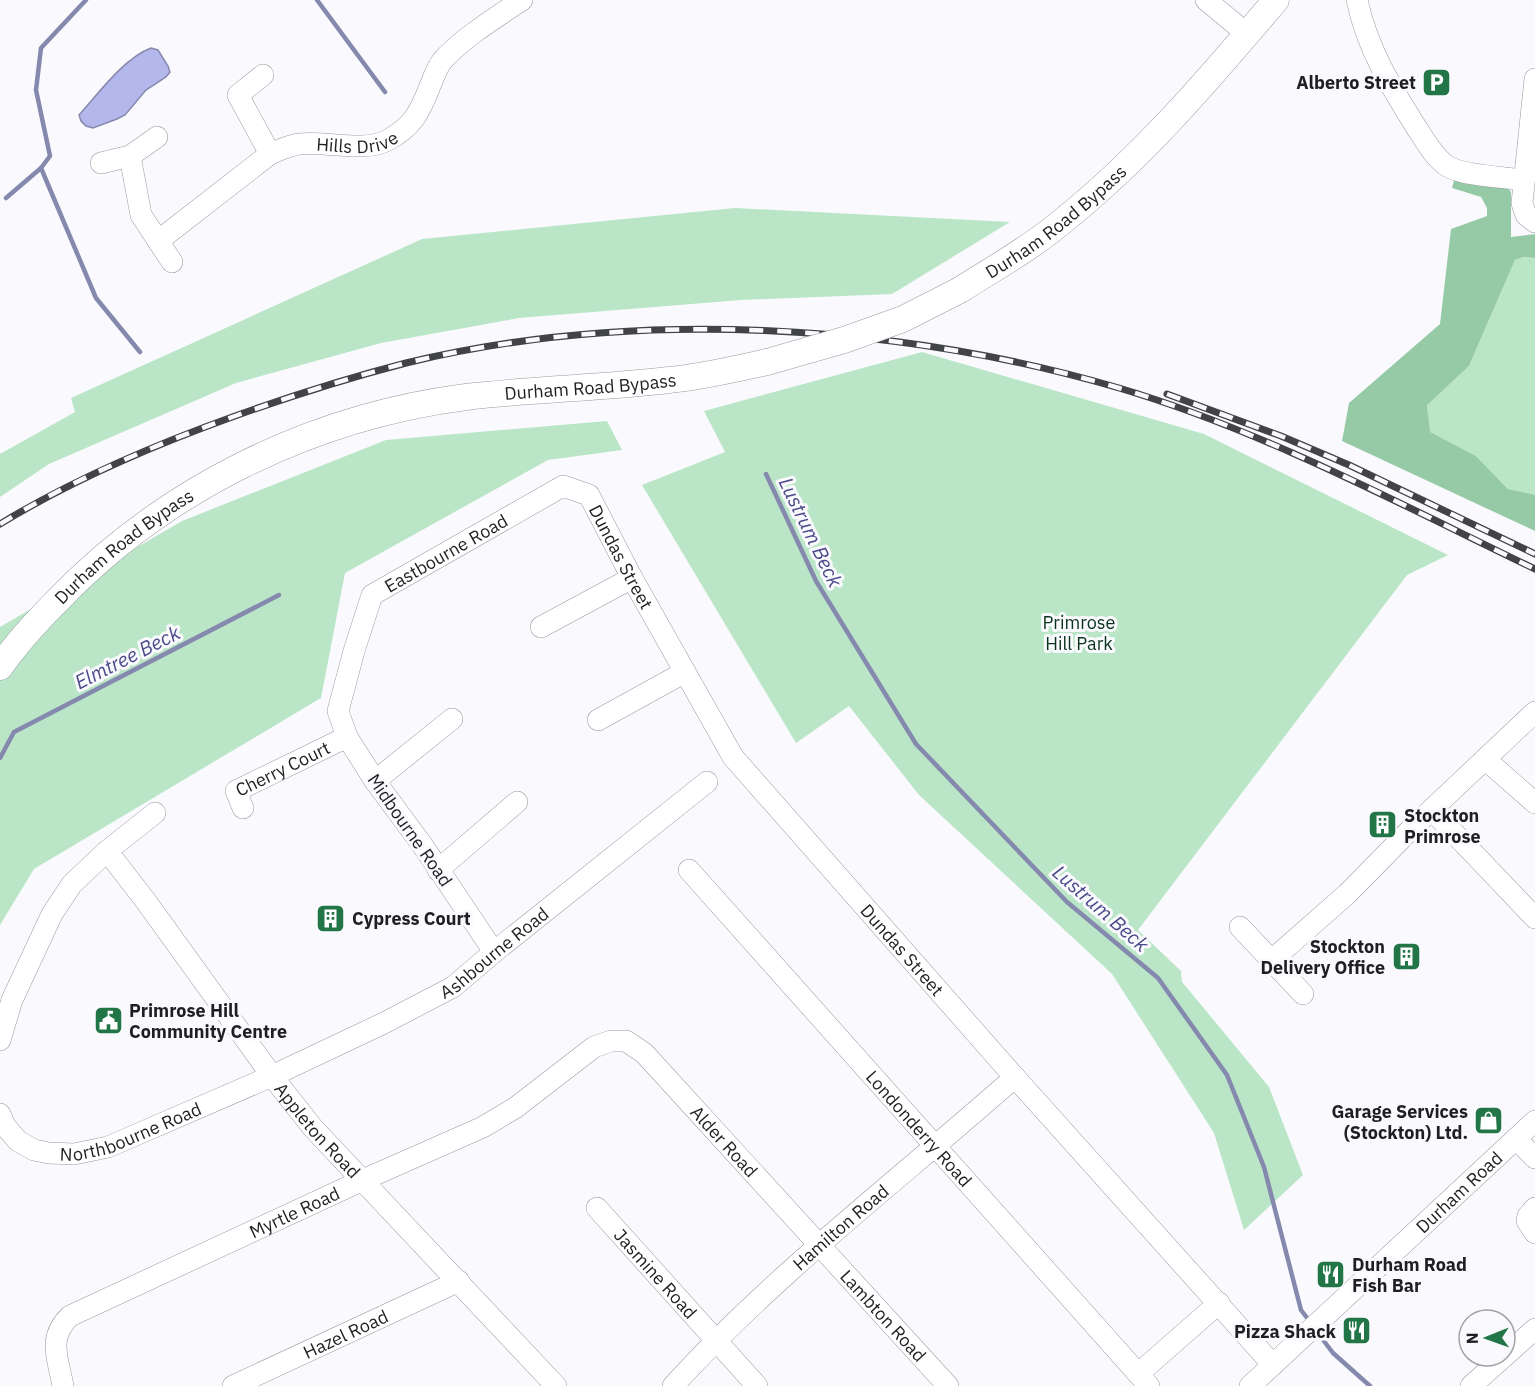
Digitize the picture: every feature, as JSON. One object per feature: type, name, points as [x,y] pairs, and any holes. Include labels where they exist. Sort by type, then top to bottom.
[{"type":"main road","name":"Durham Road Bypass","points":[[0,667],[40,619],[105,554],[215,478],[293,442],[378,415],[464,398],[670,380],[730,371],[844,340],[903,319],[960,290],[1058,225],[1115,176],[1185,105],[1276,0]]},
{"type":"street","name":"Hills Drive","points":[[158,241],[270,154],[300,144],[372,145],[385,142],[412,123],[420,112],[437,69],[444,59],[487,24],[522,0]]},
{"type":"street","points":[[1206,0],[1247,34]]},
{"type":"street","points":[[1357,0],[1374,51],[1392,90],[1430,149],[1447,166],[1471,173],[1524,180]]},
{"type":"street","points":[[263,75],[238,94],[270,154]]},
{"type":"street","points":[[1530,219],[1522,203],[1535,78]]},
{"type":"street","points":[[101,163],[130,156],[157,137]]},
{"type":"street","points":[[130,156],[141,215],[172,262]]},
{"type":"street","name":"Eastbourne Road","points":[[347,737],[338,711],[372,595],[563,486],[589,495]]},
{"type":"street","name":"Dundas Street","points":[[589,495],[632,578],[733,757],[1014,1077],[1273,1365]]},
{"type":"street","points":[[541,627],[632,578]]},
{"type":"street","points":[[598,720],[685,672]]},
{"type":"street","points":[[1272,960],[1347,894],[1535,712]]},
{"type":"street","points":[[375,781],[452,719]]},
{"type":"street","name":"Midbourne Road","points":[[347,737],[494,952]]},
{"type":"street","name":"Cherry Court","points":[[243,808],[236,791],[347,737]]},
{"type":"street","points":[[1485,759],[1535,803]]},
{"type":"street","name":"Ashbourne Road","points":[[272,1076],[384,1023],[453,987],[494,952],[701,796]]},
{"type":"street","points":[[438,870],[517,802]]},
{"type":"street","points":[[1432,810],[1535,918]]},
{"type":"street","points":[[0,1040],[12,1000],[52,914],[72,884],[107,850],[155,813]]},
{"type":"street","name":"Appleton Road","points":[[107,850],[272,1076],[313,1128],[459,1281],[546,1383]]},
{"type":"street","name":"Londonderry Road","points":[[688,870],[1144,1380]]},
{"type":"street","points":[[1240,927],[1303,993]]},
{"type":"street","name":"Myrtle Road","points":[[63,1386],[55,1342],[56,1333],[70,1316],[483,1127],[515,1108],[594,1047],[611,1041],[626,1041]]},
{"type":"street","name":"Alder Road","points":[[626,1041],[644,1053],[820,1244]]},
{"type":"street","name":"Northbourne Road","points":[[0,1114],[5,1126],[18,1141],[34,1150],[74,1154],[108,1147],[272,1076]]},
{"type":"street","name":"Hamilton Road","points":[[674,1386],[715,1341],[820,1244],[935,1148],[1014,1077]]},
{"type":"street","name":"Durham Road","points":[[1250,1386],[1535,1121]]},
{"type":"street","points":[[1516,1139],[1535,1158]]},
{"type":"street","name":"Jasmine Road","points":[[597,1208],[757,1386]]},
{"type":"street","points":[[1535,1208],[1527,1221],[1535,1233]]},
{"type":"street","name":"Lambton Road","points":[[820,1244],[948,1386]]},
{"type":"street","name":"Hazel Road","points":[[233,1386],[271,1378],[459,1281]]},
{"type":"street","points":[[1144,1380],[1219,1303]]},
{"type":"street","points":[[1471,1386],[1535,1329]]},
{"type":"green space","points":[[1455,177],[1507,187],[1511,192],[1511,237],[1535,234],[1535,258],[1523,257],[1515,260],[1469,366],[1427,405],[1430,432],[1476,456],[1508,489],[1535,495],[1535,531],[1342,441],[1349,403],[1440,324],[1451,229],[1487,216],[1487,208],[1481,197],[1452,188]]},
{"type":"green space","points":[[735,208],[1010,222],[892,294],[741,300],[519,318],[381,343],[236,383],[49,464],[0,497],[0,454],[75,412],[71,398],[422,239]]},
{"type":"green space","points":[[1523,257],[1535,258],[1535,496],[1508,489],[1476,456],[1429,432],[1427,404],[1469,366],[1515,260]]},
{"type":"green space","name":"Primrose Hill Park","points":[[922,352],[1204,434],[1448,555],[1407,575],[1138,930],[1181,971],[1182,982],[1269,1087],[1303,1175],[1244,1230],[1214,1133],[1112,974],[919,795],[849,706],[796,743],[642,485],[725,452],[704,411]]},
{"type":"green space","points":[[607,421],[622,450],[548,460],[345,573],[321,698],[34,869],[0,925],[0,627],[182,521],[386,440]]},
{"type":"water","points":[[151,48],[158,50],[168,66],[170,72],[166,77],[146,90],[125,115],[93,128],[86,126],[79,115],[121,68]]},
{"type":"waterway","points":[[6,198],[41,168],[50,156],[36,90],[41,48],[86,0]]},
{"type":"waterway","name":"Lustrum Beck","points":[[317,0],[385,92]]},
{"type":"waterway","name":"Elmtree Beck","points":[[41,168],[96,298],[140,352]]},
{"type":"waterway","name":"Lustrum Beck","points":[[766,474],[816,581],[916,744],[1067,902],[1158,978],[1227,1075],[1264,1167],[1301,1310],[1311,1323]]},
{"type":"waterway","name":"Elmtree Beck","points":[[0,758],[14,732],[279,595]]},
{"type":"waterway","name":"Lustrum Beck","points":[[1317,1332],[1333,1353],[1370,1386]]},
{"type":"railway","points":[[0,524],[57,492],[175,439],[298,394],[406,363],[492,346],[582,335],[672,330],[764,330],[855,337],[946,349],[1034,366],[1119,388],[1173,405],[1279,447],[1535,569]]},
{"type":"railway","points":[[1167,394],[1281,436],[1349,465],[1535,554]]},
{"type":"place","name":"Alberto Street","points":[[1437,82]]},
{"type":"place","name":"Stockton Primrose","points":[[1383,825]]},
{"type":"place","name":"Cypress Court","points":[[331,918]]},
{"type":"place","name":"Stockton Delivery Office","points":[[1406,956]]},
{"type":"place","name":"Primrose Hill Community Centre","points":[[108,1020]]},
{"type":"place","name":"Garage Services (Stockton) Ltd.","points":[[1489,1121]]},
{"type":"place","name":"Durham Road Fish Bar","points":[[1331,1274]]},
{"type":"place","name":"Pizza Shack","points":[[1357,1331]]}]
